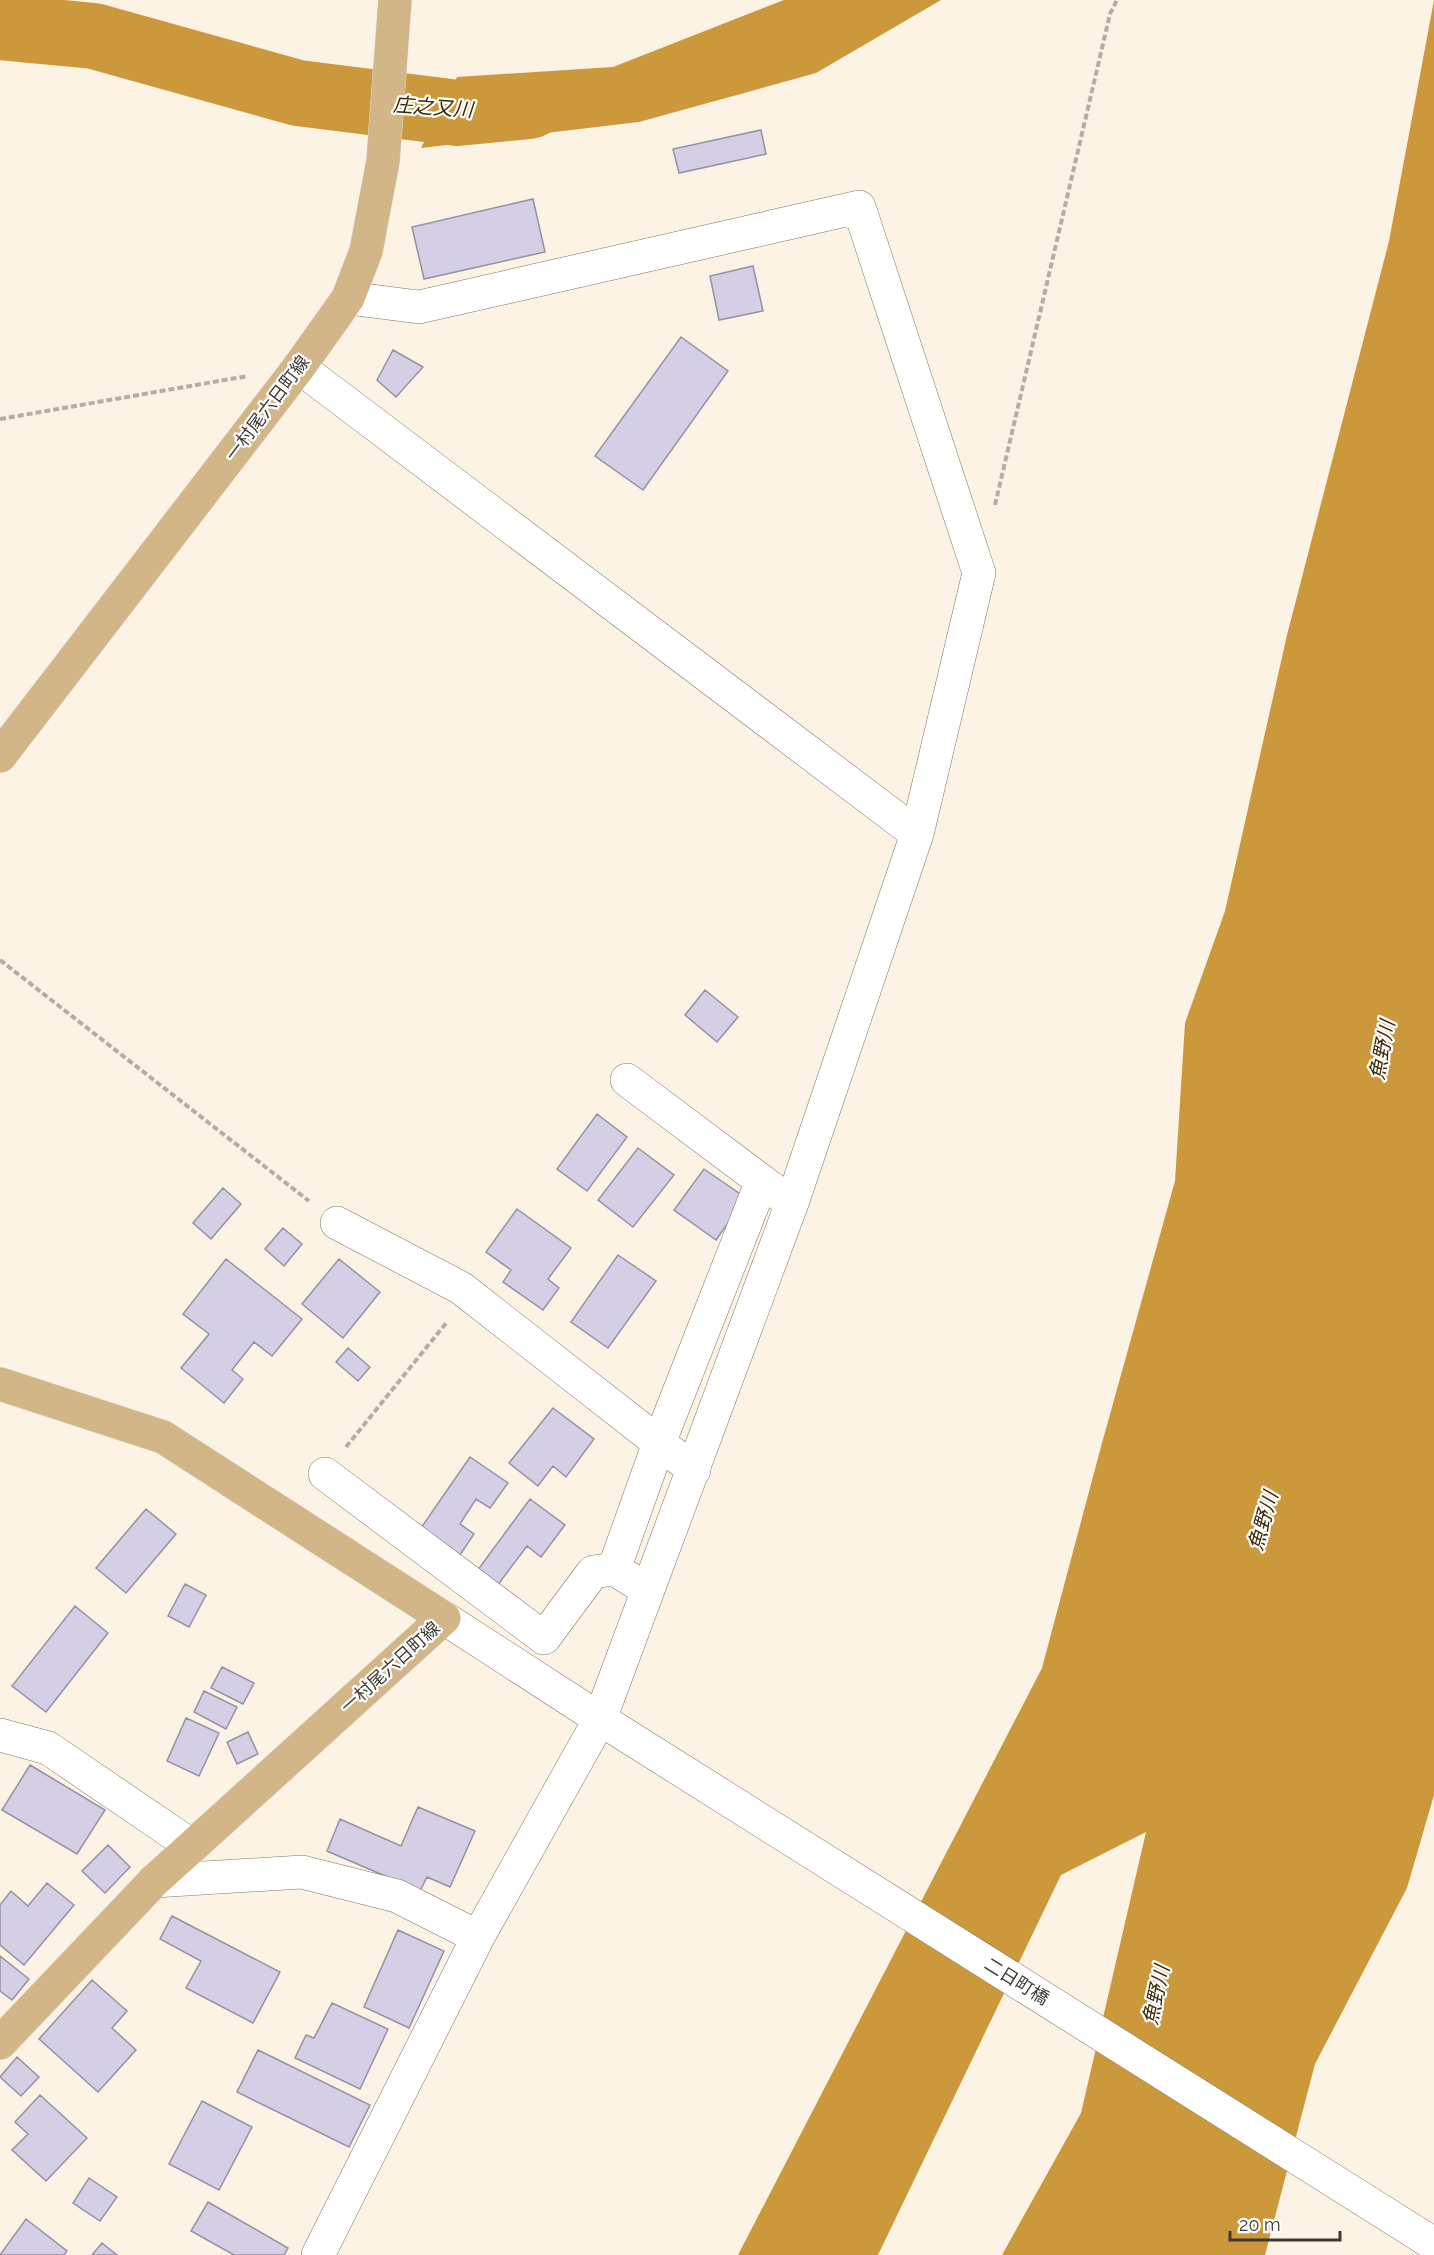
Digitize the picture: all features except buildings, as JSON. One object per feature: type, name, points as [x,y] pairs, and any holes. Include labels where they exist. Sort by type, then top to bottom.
[{"type":"main road","name":"一村尾六日町線","points":[[0,756],[298,367],[348,298],[366,251],[383,161],[395,0]]},
{"type":"main road","name":"一村尾六日町線","points":[[0,1384],[163,1437],[444,1618],[154,1881],[0,2043]]},
{"type":"street","points":[[318,2255],[478,1937],[600,1719],[792,1203],[917,834],[979,573],[859,207],[419,308],[348,298]]},
{"type":"street","points":[[298,367],[917,834]]},
{"type":"street","points":[[627,1080],[792,1203]]},
{"type":"street","points":[[614,1569],[659,1443],[762,1181]]},
{"type":"street","points":[[337,1222],[462,1288],[694,1470]]},
{"type":"street","points":[[325,1474],[544,1638],[593,1572],[614,1569],[648,1590]]},
{"type":"street","name":"二日町橋","points":[[444,1618],[600,1719],[1434,2244]]},
{"type":"street","points":[[0,1735],[48,1748],[192,1846]]},
{"type":"street","points":[[154,1881],[302,1872],[397,1896],[478,1937]]},
{"type":"path","points":[[993,515],[1110,14],[1116,0]]},
{"type":"path","points":[[0,419],[298,367]]},
{"type":"path","points":[[0,960],[337,1222]]},
{"type":"path","points":[[325,1474],[448,1320]]},
{"type":"water","points":[[784,0],[941,0],[816,73],[639,122],[421,148],[457,77],[613,67]]},
{"type":"water","name":"魚野川","points":[[1434,0],[1434,1795],[1407,1888],[1315,2064],[1265,2255],[1002,2255],[1081,2113],[1146,1832],[1061,1875],[878,2255],[738,2255],[1042,1668],[1175,1181],[1185,1023],[1225,911],[1287,635],[1389,241]]},
{"type":"waterway","name":"庄之又川","points":[[0,27],[94,36],[298,93],[458,113],[530,106]]}]
